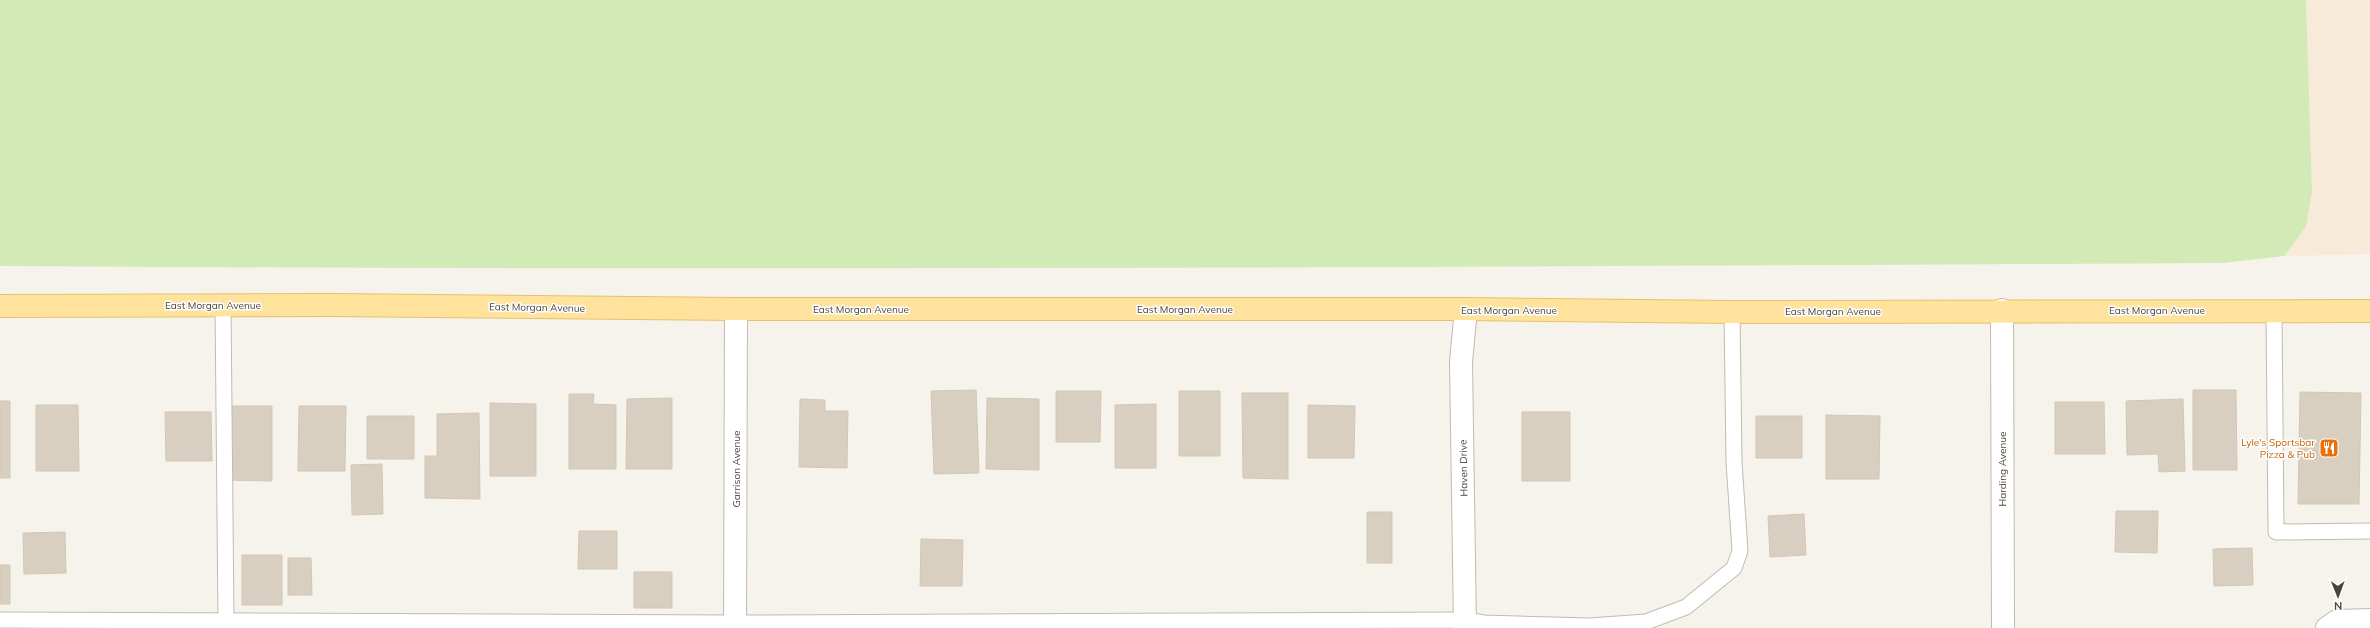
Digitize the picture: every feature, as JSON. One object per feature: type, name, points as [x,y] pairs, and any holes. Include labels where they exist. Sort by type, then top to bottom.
[{"type":"main road","name":"East Morgan Avenue","points":[[0,306],[223,305],[736,309],[1466,309],[1732,312],[2002,310],[2274,311],[2366,309]]},
{"type":"street","name":"Garrison Avenue","points":[[735,626],[736,309]]},
{"type":"street","name":"Haven Drive","points":[[1465,624],[1461,362],[1466,309]]},
{"type":"street","name":"Harding Avenue","points":[[2002,310],[2003,628]]},
{"type":"street","points":[[2327,628],[2337,621],[2370,620]]},
{"type":"lane","points":[[223,305],[226,621]]},
{"type":"lane","points":[[2274,311],[2276,532],[2370,531]]},
{"type":"lane","points":[[0,620],[735,626],[1484,623],[1590,626],[1646,622],[1686,607],[1734,568],[1740,551],[1734,462],[1732,312]]},
{"type":"shaded area","points":[[2306,0],[2370,0],[2370,254],[2284,256],[2306,227],[2312,192]]},
{"type":"green space","points":[[0,0],[2306,0],[2312,192],[2306,227],[2284,256],[2223,263],[834,268],[0,266]]},
{"type":"building","points":[[976,390],[979,473],[934,474],[931,391]]},
{"type":"building","points":[[2193,390],[2236,390],[2237,470],[2193,470]]},
{"type":"building","points":[[1056,391],[1101,391],[1100,442],[1056,442]]},
{"type":"building","points":[[1179,391],[1220,391],[1220,456],[1179,456]]},
{"type":"building","name":"Lyle's Sportsbar Pizza & Pub","points":[[2300,392],[2361,393],[2359,504],[2298,504]]},
{"type":"building","points":[[1242,393],[1288,393],[1288,479],[1243,478]]},
{"type":"building","points":[[569,394],[594,394],[593,404],[616,405],[616,469],[569,469]]},
{"type":"building","points":[[672,398],[672,469],[626,469],[627,399]]},
{"type":"building","points":[[987,398],[1039,399],[1039,470],[986,469]]},
{"type":"building","points":[[800,399],[825,400],[825,411],[848,411],[847,468],[799,467]]},
{"type":"building","points":[[2183,399],[2185,471],[2159,472],[2158,454],[2127,455],[2126,401]]},
{"type":"building","points":[[0,401],[10,401],[10,478],[0,478]]},
{"type":"building","points":[[2055,402],[2104,402],[2105,454],[2055,454]]},
{"type":"building","points":[[490,403],[536,404],[536,476],[490,476]]},
{"type":"building","points":[[1156,404],[1156,468],[1115,468],[1115,405]]},
{"type":"building","points":[[36,405],[78,405],[79,471],[36,471]]},
{"type":"building","points":[[1308,405],[1355,406],[1354,458],[1308,458]]},
{"type":"building","points":[[226,406],[272,406],[272,481],[226,480]]},
{"type":"building","points":[[299,406],[346,406],[345,471],[298,471]]},
{"type":"building","points":[[165,412],[211,412],[212,461],[166,461]]},
{"type":"building","points":[[1522,412],[1570,412],[1570,481],[1522,481]]},
{"type":"building","points":[[479,413],[480,499],[425,498],[425,456],[437,456],[437,414]]},
{"type":"building","points":[[1826,415],[1880,416],[1879,479],[1826,479]]},
{"type":"building","points":[[367,416],[414,416],[414,459],[367,459]]},
{"type":"building","points":[[1756,416],[1802,416],[1802,458],[1756,458]]},
{"type":"building","points":[[382,464],[383,514],[352,515],[351,465]]},
{"type":"building","points":[[2116,511],[2158,511],[2157,553],[2115,552]]},
{"type":"building","points":[[1367,512],[1392,512],[1392,563],[1367,563]]},
{"type":"building","points":[[1804,514],[1806,555],[1770,557],[1768,516]]},
{"type":"building","points":[[579,531],[617,531],[617,569],[578,569]]},
{"type":"building","points":[[65,532],[66,573],[24,574],[23,533]]},
{"type":"building","points":[[921,539],[963,540],[962,586],[920,586]]},
{"type":"building","points":[[2252,548],[2253,585],[2214,586],[2213,549]]},
{"type":"building","points":[[242,555],[282,555],[282,605],[242,605]]},
{"type":"building","points":[[288,558],[311,558],[312,595],[288,595]]},
{"type":"building","points":[[0,565],[10,565],[10,604],[0,604]]},
{"type":"building","points":[[634,572],[672,572],[672,608],[634,608]]},
{"type":"place","name":"Lyle's Sportsbar Pizza & Pub","points":[[2329,448]]}]
